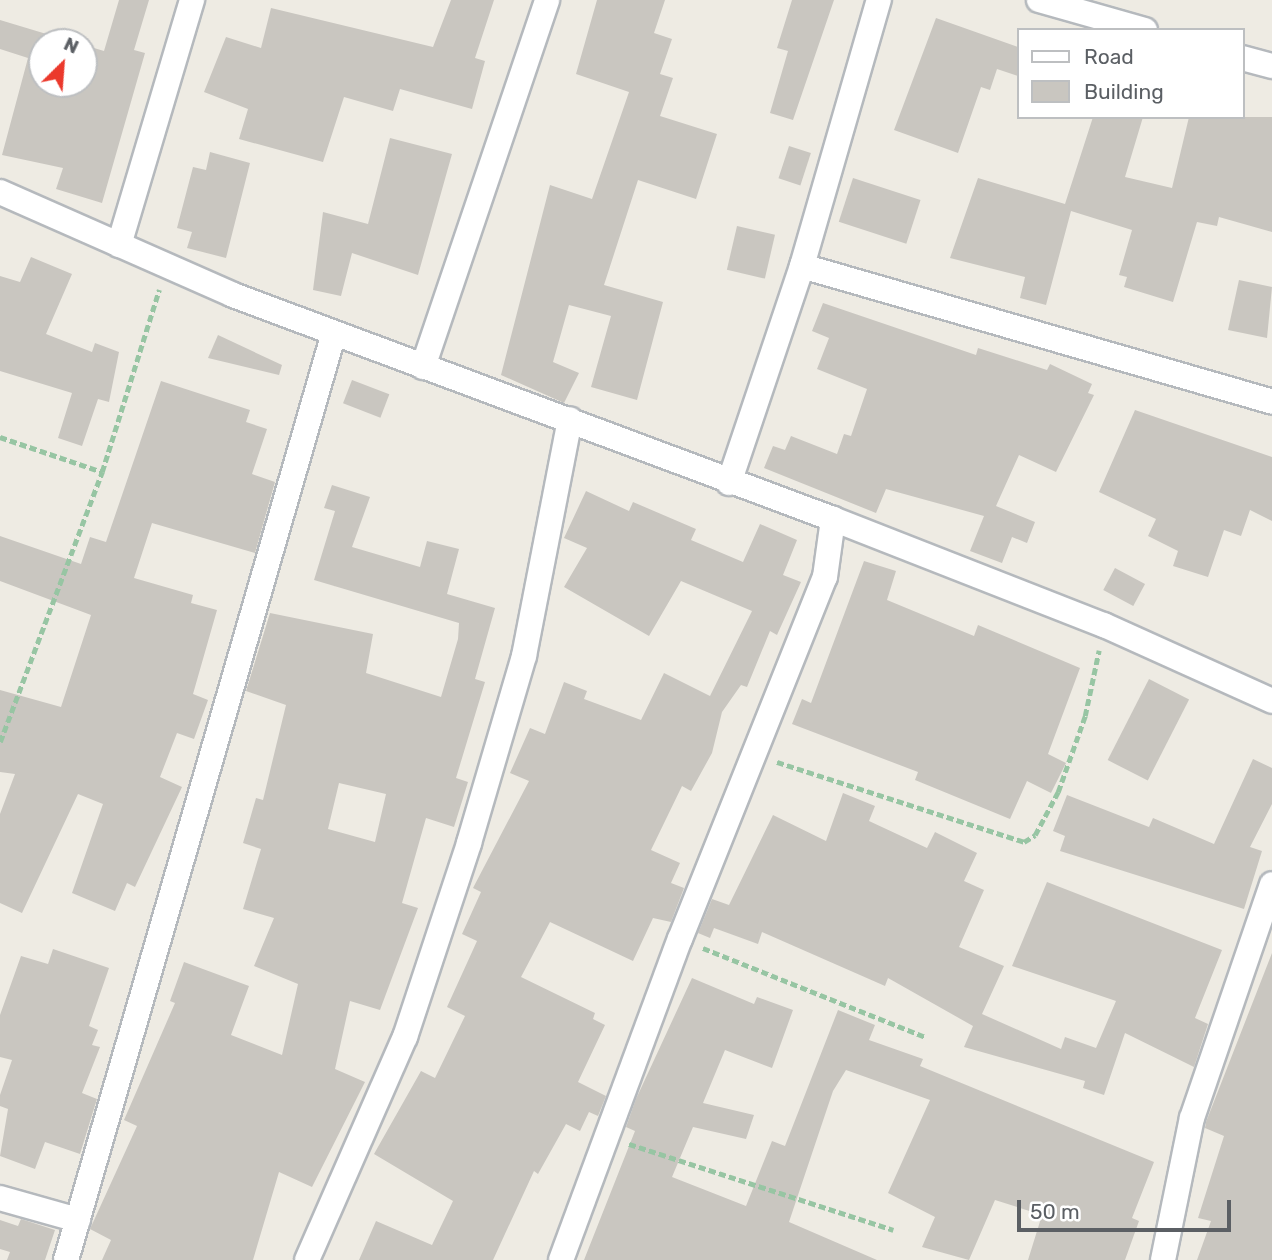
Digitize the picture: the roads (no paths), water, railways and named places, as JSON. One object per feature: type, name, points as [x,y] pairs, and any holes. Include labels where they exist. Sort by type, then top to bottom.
[{"type":"street","points":[[119,245],[192,0]]},
{"type":"street","points":[[423,367],[547,0]]},
{"type":"street","points":[[729,483],[803,266],[879,0]]},
{"type":"street","points":[[1039,0],[1105,9],[1141,28]]},
{"type":"street","points":[[1244,59],[1272,66]]},
{"type":"street","points":[[0,192],[167,266],[334,333],[570,419],[729,483],[833,519],[1104,625],[1272,701]]},
{"type":"street","points":[[803,266],[1272,402]]},
{"type":"street","points":[[66,1260],[334,333]]},
{"type":"street","points":[[307,1260],[405,1037],[469,843],[524,656],[570,419]]},
{"type":"street","points":[[561,1260],[680,939],[825,577],[833,519]]},
{"type":"street","points":[[1163,1260],[1192,1118],[1272,884]]},
{"type":"street","points":[[0,1198],[78,1220]]}]
